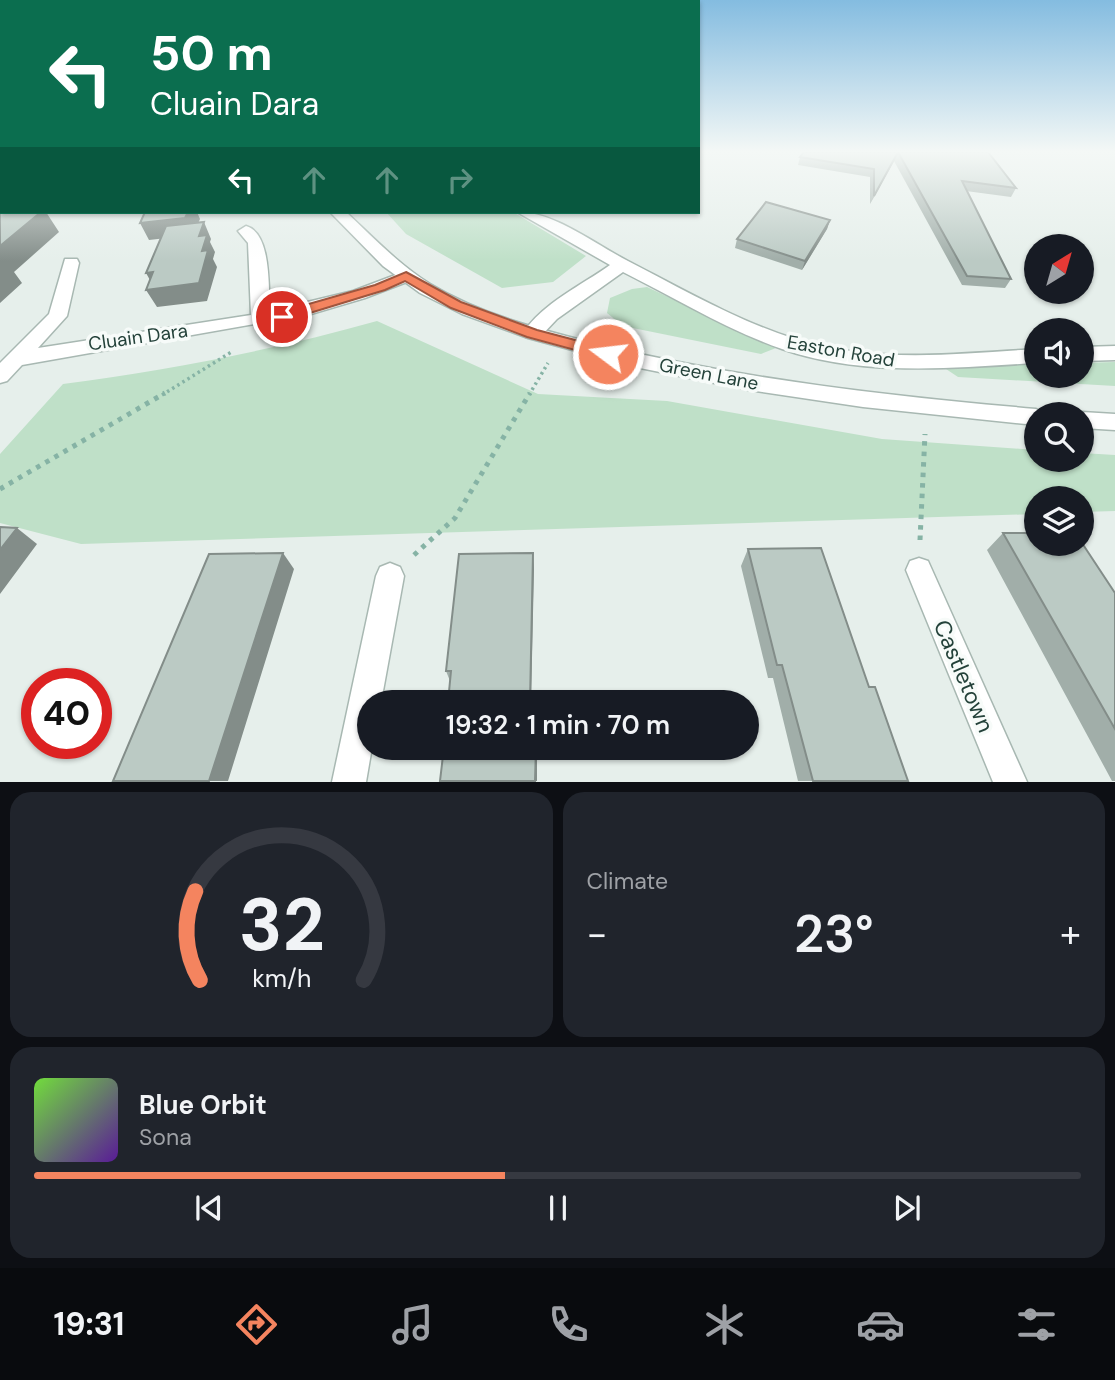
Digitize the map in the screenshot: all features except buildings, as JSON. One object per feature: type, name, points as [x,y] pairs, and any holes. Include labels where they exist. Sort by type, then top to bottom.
[{"type":"street","name":"Green Lane","points":[[339,214],[406,276],[456,305],[533,333],[608,354],[729,380],[886,404],[1024,416]]},
{"type":"street","name":"Easton Road","points":[[528,214],[722,315],[788,344],[851,356],[904,362],[1024,357]]},
{"type":"street","points":[[246,231],[256,242],[261,319]]},
{"type":"street","points":[[0,376],[58,316],[71,263]]},
{"type":"street","points":[[533,333],[550,315],[622,265]]},
{"type":"street","name":"Cluain Dara","points":[[15,360],[69,346],[282,317],[380,288],[406,276]]},
{"type":"street","points":[[1094,354],[1115,353]]},
{"type":"street","points":[[1094,421],[1115,422]]},
{"type":"street","name":"Castletown","points":[[919,570],[1010,782]]},
{"type":"street","points":[[349,782],[390,576]]},
{"type":"path","points":[[0,489],[210,367],[282,317]]},
{"type":"path","points":[[390,576],[455,517],[549,362]]},
{"type":"path","points":[[919,570],[926,429]]},
{"type":"green space","points":[[388,214],[516,214],[586,256],[553,282],[502,288],[406,234]]},
{"type":"green space","points":[[647,287],[776,348],[761,354],[623,326],[607,313],[610,298],[632,289]]},
{"type":"green space","points":[[377,321],[538,394],[667,401],[882,439],[1024,449],[1024,472],[1094,472],[1094,454],[1115,455],[1115,511],[1094,512],[1094,486],[1024,486],[1024,514],[81,544],[0,523],[0,454],[63,384],[221,358]]},
{"type":"green space","points":[[1115,362],[1115,386],[1094,385],[1094,363]]},
{"type":"green space","points":[[1024,365],[1024,381],[958,377],[946,369]]},
{"type":"route","points":[[282,317],[380,288],[406,276],[456,305],[533,333],[608,354]]}]
